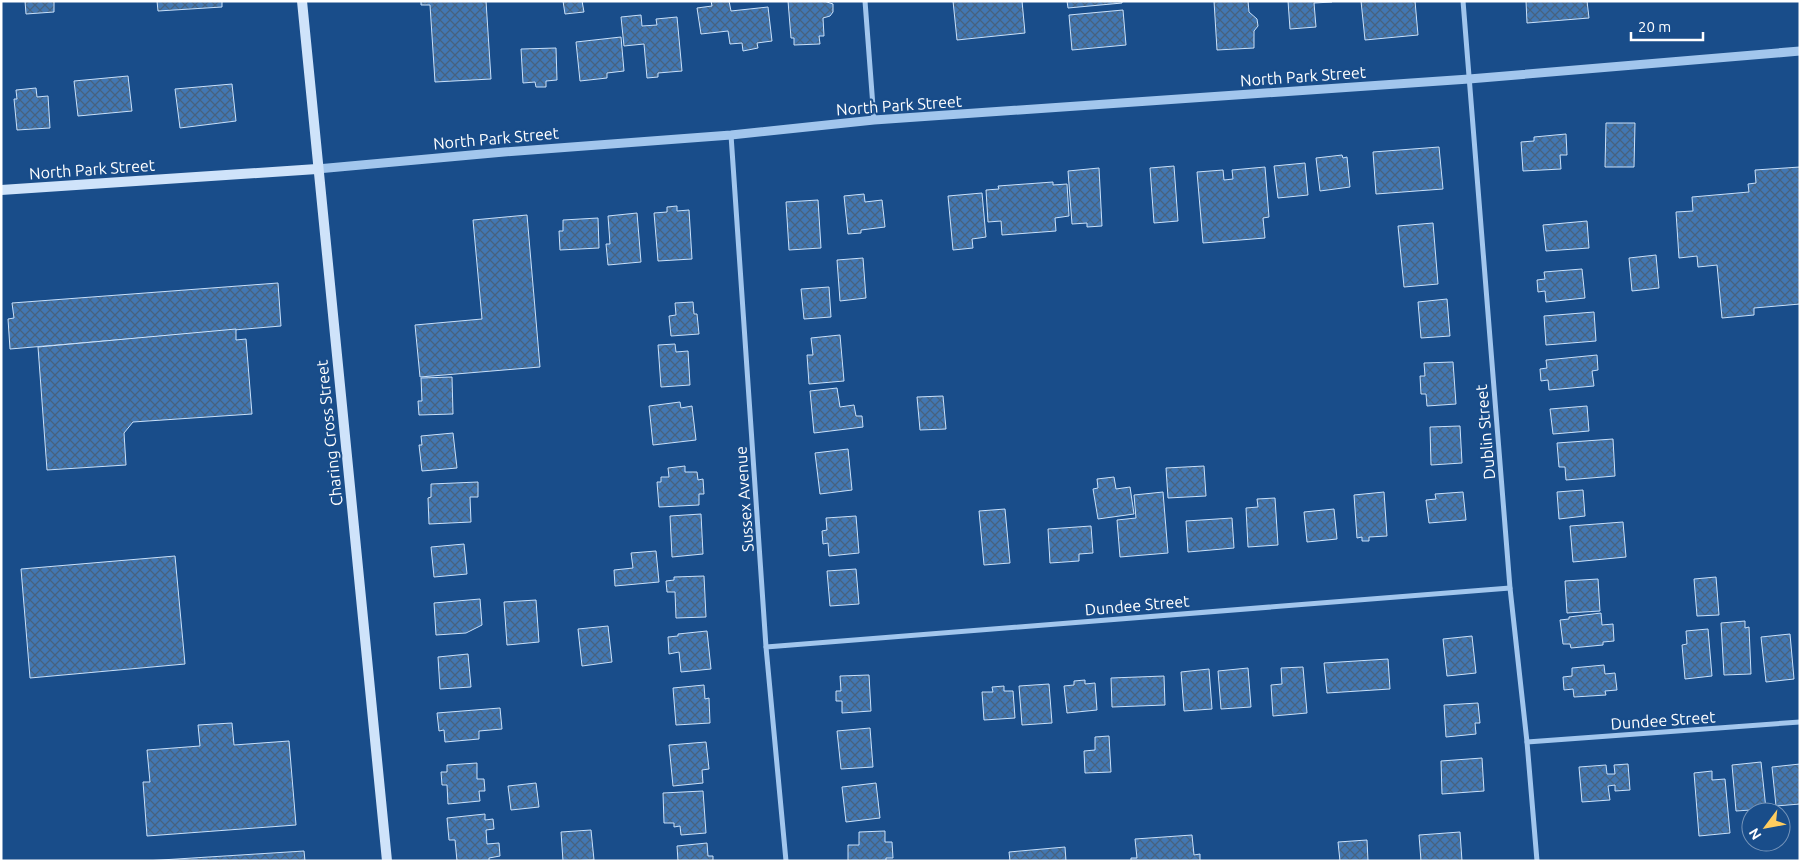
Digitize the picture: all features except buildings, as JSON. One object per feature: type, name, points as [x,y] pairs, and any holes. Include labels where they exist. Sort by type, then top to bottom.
[{"type":"main road","name":"Charing Cross Street","points":[[302,1],[317,169],[387,861]]},
{"type":"main road","name":"North Park Street","points":[[1,190],[317,169]]},
{"type":"street","points":[[865,1],[874,120]]},
{"type":"street","name":"Dublin Street","points":[[1463,1],[1510,588],[1527,742],[1537,861]]},
{"type":"street","name":"North Park Street","points":[[317,169],[504,152],[731,135],[874,120],[1469,79],[1800,51]]},
{"type":"street","name":"Sussex Avenue","points":[[731,135],[766,647],[786,861]]},
{"type":"street","name":"Dundee Street","points":[[766,647],[1510,588]]},
{"type":"street","name":"Dundee Street","points":[[1527,742],[1800,722]]}]
